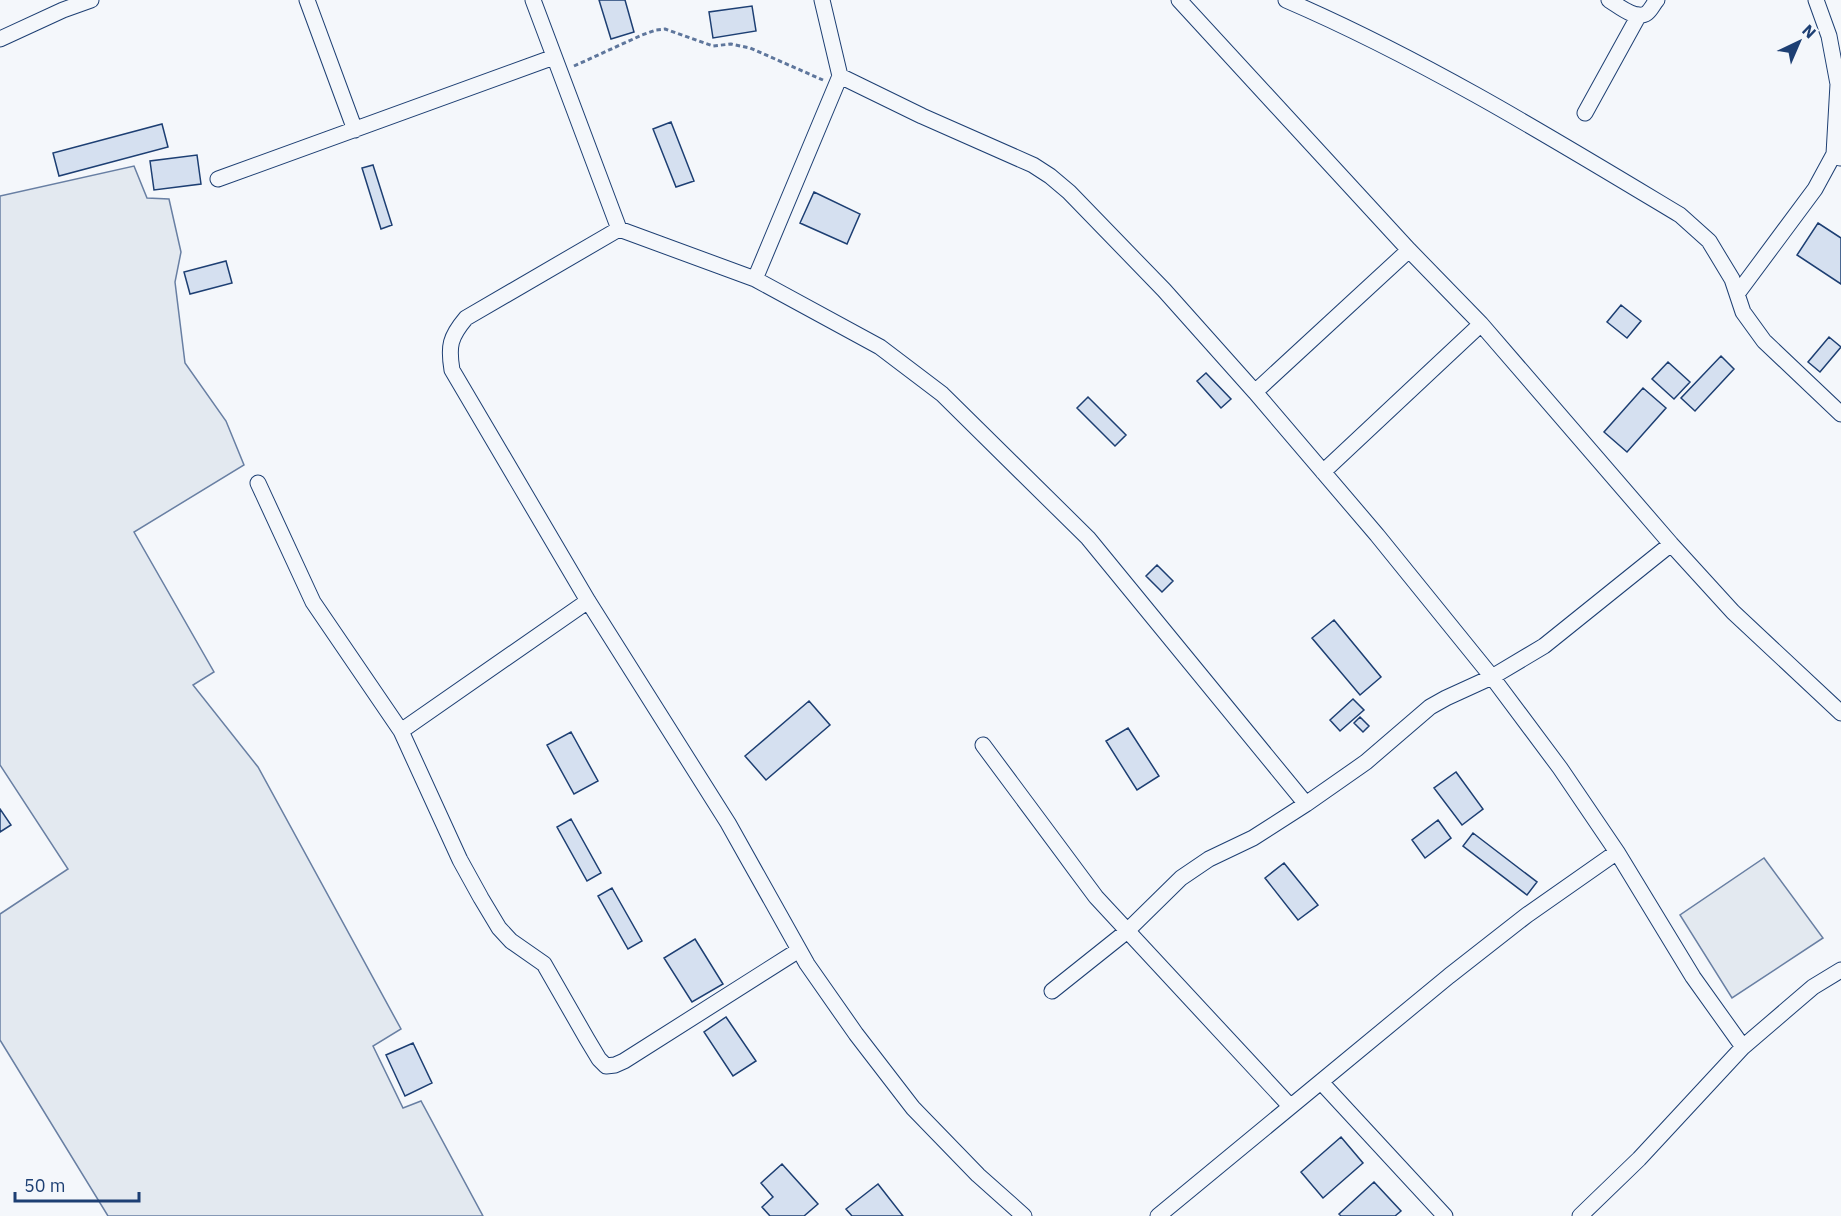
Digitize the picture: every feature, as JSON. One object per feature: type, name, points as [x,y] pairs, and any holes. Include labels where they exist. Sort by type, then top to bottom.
[{"type":"street","points":[[0,39],[63,10],[91,0]]},
{"type":"street","points":[[307,0],[355,130]]},
{"type":"street","points":[[533,0],[554,57],[562,72],[619,229],[755,279],[880,348],[942,394],[1088,538],[1306,804]]},
{"type":"street","points":[[755,279],[837,81],[822,0]]},
{"type":"street","points":[[1179,0],[1408,250],[1481,324],[1732,612],[1839,708]]},
{"type":"street","points":[[1286,0],[1365,37],[1458,86],[1680,215],[1709,241],[1732,279],[1743,312],[1764,341],[1841,414]]},
{"type":"street","points":[[1609,0],[1630,13],[1639,15],[1647,13],[1657,0]]},
{"type":"street","points":[[1737,294],[1837,157],[1838,84],[1829,36],[1816,0]]},
{"type":"street","points":[[1585,113],[1639,15]]},
{"type":"street","points":[[218,179],[554,57]]},
{"type":"street","points":[[837,81],[1033,165],[1069,192],[1164,290],[1377,535],[1492,677],[1560,768],[1617,852],[1694,977],[1743,1047]]},
{"type":"street","points":[[619,229],[466,318],[451,338],[449,354],[452,370],[588,601],[728,823],[799,950],[856,1034],[913,1108],[978,1175],[1024,1216]]},
{"type":"street","points":[[1255,392],[1408,250]]},
{"type":"street","points":[[1323,472],[1481,324]]},
{"type":"street","points":[[258,483],[313,602],[401,731],[460,860],[499,928],[511,941],[544,964],[599,1059],[606,1066],[615,1065],[624,1060],[799,950]]},
{"type":"street","points":[[1052,992],[1126,932],[1180,878],[1209,859],[1253,838],[1306,804],[1366,762],[1430,707],[1492,677],[1544,646],[1671,544]]},
{"type":"street","points":[[401,731],[588,601]]},
{"type":"street","points":[[983,745],[1077,873],[1126,932],[1290,1106]]},
{"type":"street","points":[[1158,1216],[1449,976],[1518,922],[1617,852]]},
{"type":"street","points":[[1580,1216],[1639,1159],[1743,1047],[1813,987],[1841,970]]},
{"type":"street","points":[[1321,1082],[1444,1216]]},
{"type":"path","points":[[562,72],[642,35],[665,29],[713,46],[731,44],[750,48],[776,61],[837,81]]},
{"type":"shaded area","points":[[134,166],[147,198],[169,199],[181,252],[175,282],[185,363],[226,421],[244,465],[134,532],[214,672],[193,685],[258,767],[401,1029],[373,1046],[403,1108],[421,1101],[483,1216],[108,1216],[0,1040],[0,914],[68,869],[0,765],[0,196]]},
{"type":"shaded area","points":[[1764,858],[1823,938],[1732,998],[1680,915]]},
{"type":"building","points":[[599,0],[625,0],[634,32],[611,39]]},
{"type":"building","points":[[752,6],[756,31],[713,38],[709,12]]},
{"type":"building","points":[[671,122],[694,181],[676,187],[653,129]]},
{"type":"building","points":[[162,124],[168,147],[59,176],[53,153]]},
{"type":"building","points":[[197,155],[201,184],[154,190],[150,161]]},
{"type":"building","points":[[373,165],[392,225],[381,229],[362,168]]},
{"type":"building","points":[[814,192],[860,214],[847,244],[800,223]]},
{"type":"building","points":[[1818,223],[1841,238],[1841,284],[1797,255]]},
{"type":"building","points":[[226,261],[232,283],[190,294],[184,272]]},
{"type":"building","points":[[1621,305],[1641,321],[1627,338],[1607,322]]},
{"type":"building","points":[[1829,337],[1841,347],[1820,372],[1808,362]]},
{"type":"building","points":[[1721,356],[1734,369],[1695,411],[1681,398]]},
{"type":"building","points":[[1668,362],[1690,382],[1674,399],[1652,379]]},
{"type":"building","points":[[1206,373],[1231,399],[1221,408],[1197,381]]},
{"type":"building","points":[[1643,388],[1666,408],[1627,452],[1604,432]]},
{"type":"building","points":[[1088,397],[1126,435],[1115,446],[1077,408]]},
{"type":"building","points":[[1157,565],[1173,581],[1162,592],[1146,576]]},
{"type":"building","points":[[1334,620],[1381,677],[1360,695],[1312,638]]},
{"type":"building","points":[[1353,699],[1364,710],[1340,731],[1330,720]]},
{"type":"building","points":[[809,701],[830,725],[766,780],[745,756]]},
{"type":"building","points":[[1360,717],[1369,726],[1363,732],[1354,723]]},
{"type":"building","points":[[1128,728],[1159,776],[1137,790],[1106,741]]},
{"type":"building","points":[[571,732],[598,781],[574,794],[547,745]]},
{"type":"building","points":[[1456,772],[1483,809],[1462,825],[1434,788]]},
{"type":"building","points":[[0,809],[11,825],[0,832]]},
{"type":"building","points":[[571,819],[601,873],[587,881],[557,827]]},
{"type":"building","points":[[1438,820],[1451,838],[1425,858],[1412,840]]},
{"type":"building","points":[[1473,833],[1537,882],[1527,895],[1463,846]]},
{"type":"building","points":[[1284,863],[1318,905],[1298,920],[1265,878]]},
{"type":"building","points":[[612,888],[642,941],[628,949],[598,896]]},
{"type":"building","points":[[695,939],[723,984],[692,1002],[664,958]]},
{"type":"building","points":[[726,1017],[756,1061],[733,1076],[704,1032]]},
{"type":"building","points":[[413,1043],[432,1083],[405,1096],[386,1055]]},
{"type":"building","points":[[1341,1137],[1363,1163],[1323,1198],[1301,1172]]},
{"type":"building","points":[[782,1164],[818,1204],[804,1216],[770,1216],[762,1207],[773,1197],[761,1183]]},
{"type":"building","points":[[1374,1182],[1401,1211],[1395,1216],[1341,1216],[1339,1214]]},
{"type":"building","points":[[878,1184],[903,1216],[852,1216],[846,1209]]}]
